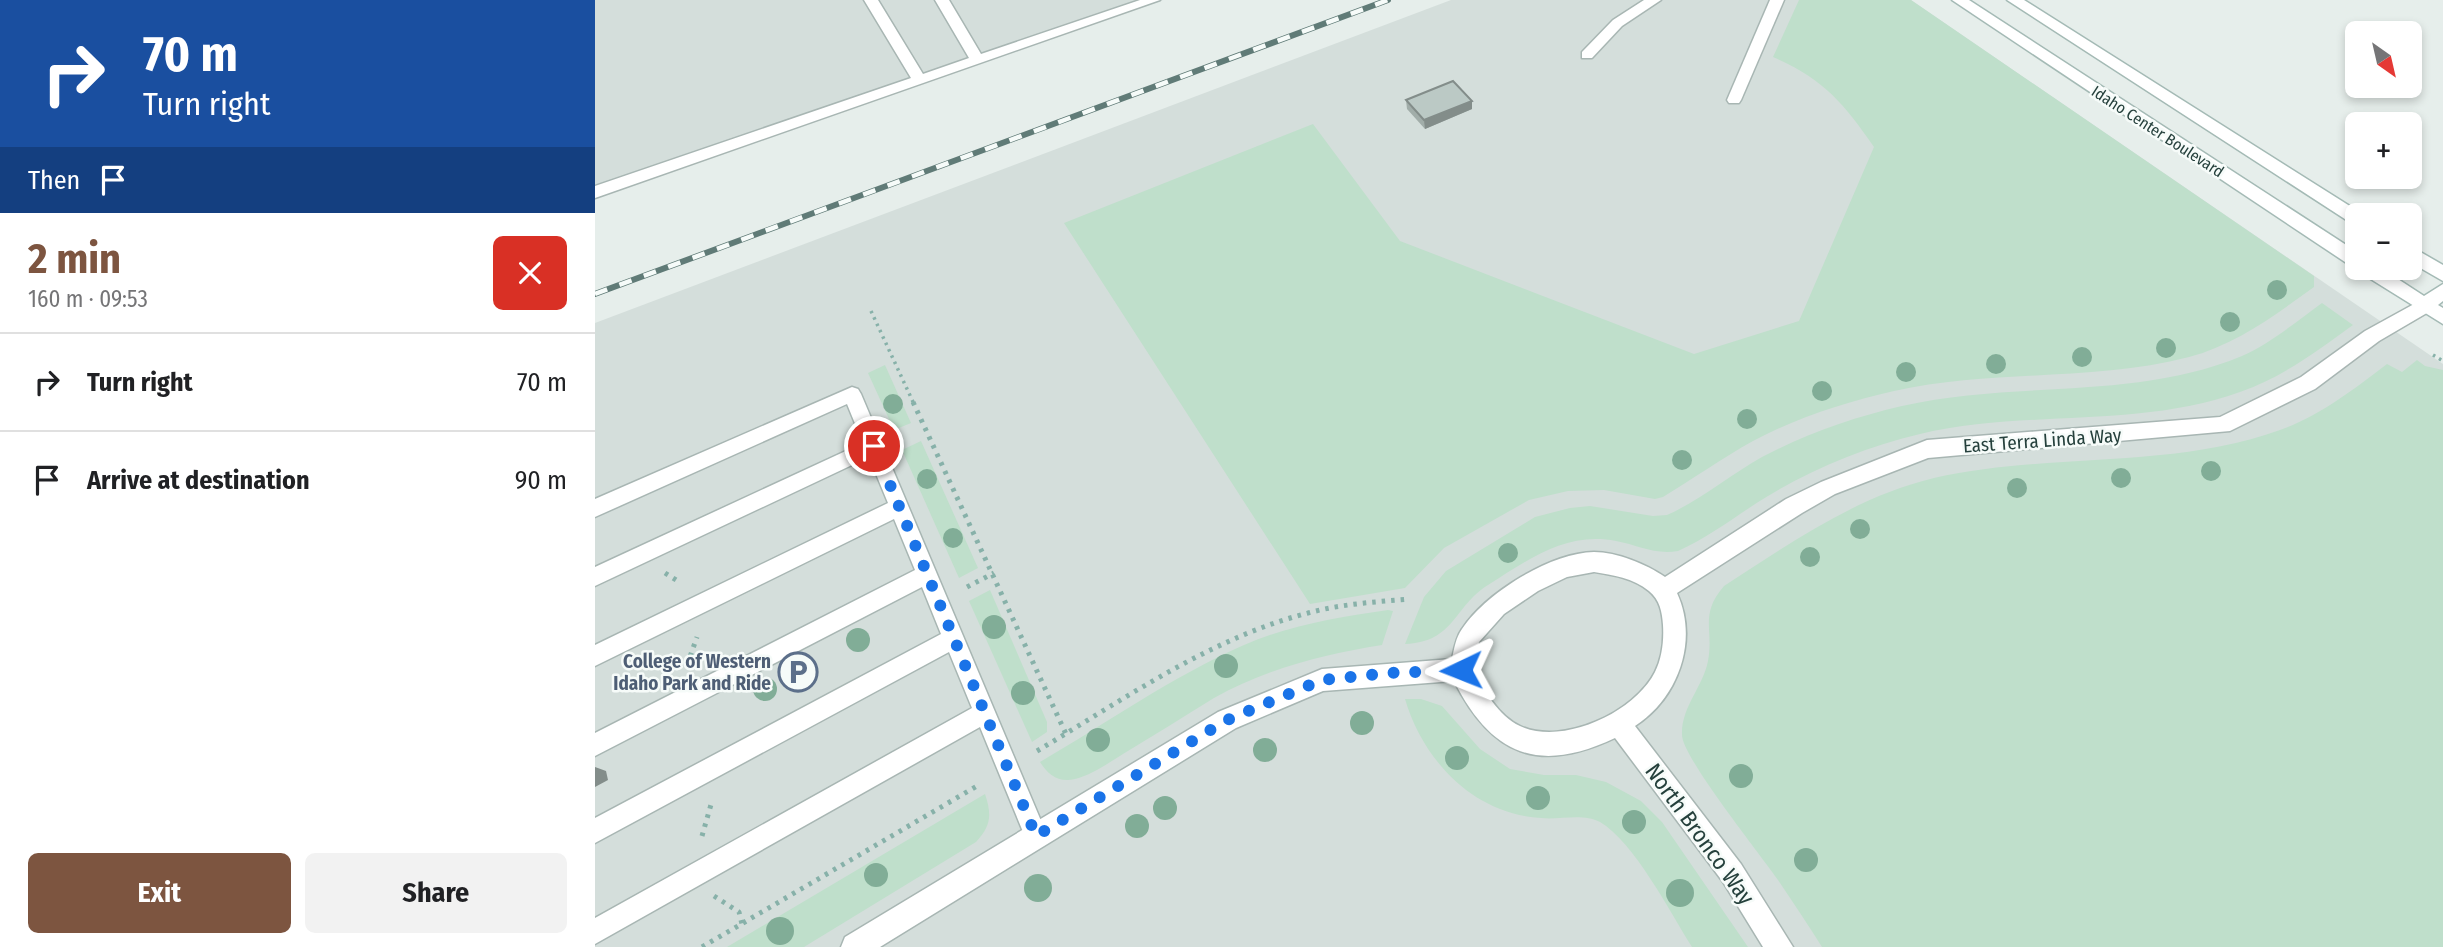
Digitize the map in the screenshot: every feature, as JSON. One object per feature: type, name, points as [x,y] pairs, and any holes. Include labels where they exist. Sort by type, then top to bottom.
[{"type":"street","name":"Idaho Center Boulevard","points":[[1959,0],[2345,253]]},
{"type":"street","name":"Idaho Center Boulevard","points":[[2014,0],[2345,211]]},
{"type":"street","points":[[2422,261],[2443,274]]},
{"type":"street","points":[[2385,280],[2443,317]]},
{"type":"street","name":"East Terra Linda Way","points":[[1663,590],[1794,506],[1828,488],[1927,449],[2223,425],[2308,383],[2372,336],[2443,291]]},
{"type":"street","points":[[1594,562],[1621,567],[1645,577],[1663,590],[1673,609],[1675,636],[1669,669],[1647,703],[1587,740],[1548,743],[1514,736],[1488,716],[1461,670],[1469,636],[1496,607],[1530,584],[1564,568],[1594,562]]},
{"type":"street","points":[[855,947],[1227,720],[1322,680],[1390,673],[1461,670]]},
{"type":"street","name":"North Bronco Way","points":[[1618,723],[1732,873],[1779,947]]},
{"type":"lane","points":[[871,0],[919,79]]},
{"type":"lane","points":[[943,0],[977,59]]},
{"type":"lane","points":[[595,192],[1153,0]]},
{"type":"lane","points":[[1587,55],[1639,7],[1654,0]]},
{"type":"lane","points":[[1734,100],[1777,0]]},
{"type":"lane","points":[[595,508],[852,394],[1036,836]]},
{"type":"lane","points":[[595,577],[874,446]]},
{"type":"lane","points":[[595,656],[899,507]]},
{"type":"lane","points":[[595,745],[926,575]]},
{"type":"lane","points":[[595,831],[953,639]]},
{"type":"lane","points":[[595,932],[984,713]]},
{"type":"path","points":[[871,311],[1066,734]]},
{"type":"path","points":[[2433,355],[2443,361]]},
{"type":"path","points":[[967,587],[994,573]]},
{"type":"path","points":[[1037,751],[1224,643],[1295,616],[1331,608],[1409,599]]},
{"type":"path","points":[[724,762],[689,879],[739,912],[742,924]]},
{"type":"path","points":[[702,947],[977,786]]},
{"type":"shaded area","points":[[595,0],[1163,0],[595,195]]},
{"type":"shaded area","points":[[1451,0],[1911,0],[2443,364],[2443,947],[595,947],[595,323]]},
{"type":"green space","points":[[1799,0],[1911,0],[2314,276],[2314,287],[2239,337],[2189,357],[2116,370],[1968,380],[1894,391],[1858,400],[1786,425],[1730,454],[1663,497],[1655,499],[1604,490],[1568,491],[1529,500],[1444,548],[1405,588],[1310,604],[1064,223],[1313,124],[1400,241],[1694,354],[1799,321],[1874,147],[1831,93],[1806,74],[1773,57]]},
{"type":"green space","points":[[2322,303],[2353,325],[2285,371],[2240,392],[2161,411],[2000,422],[1920,434],[1880,445],[1804,476],[1678,551],[1654,551],[1598,539],[1581,540],[1548,550],[1476,594],[1452,622],[1434,637],[1405,644],[1424,597],[1446,571],[1535,517],[1590,506],[1653,516],[1667,515],[1762,457],[1796,441],[1866,415],[1902,406],[1944,398],[2116,385],[2201,370],[2253,351]]},
{"type":"green space","points":[[2417,360],[2425,366],[2443,370],[2443,947],[1822,947],[1685,747],[1682,735],[1685,715],[1708,661],[1710,614],[1716,596],[1724,586],[1825,523],[1905,486],[1977,470],[2152,456],[2238,442],[2280,430],[2309,417],[2387,364],[2402,372]]},
{"type":"green space","points":[[885,365],[911,423],[894,430],[868,373]]},
{"type":"green space","points":[[921,441],[978,568],[959,578],[902,450]]},
{"type":"green space","points":[[990,590],[1047,722],[1047,732],[1032,742],[969,601]]},
{"type":"green space","points":[[1393,611],[1382,645],[1317,658],[1254,679],[1214,698],[1088,775],[1069,780],[1059,779],[1050,774],[1040,762],[1166,685],[1244,645],[1297,627]]},
{"type":"green space","points":[[1405,699],[1421,699],[1442,706],[1480,749],[1510,769],[1544,775],[1576,775],[1606,782],[1641,801],[1662,822],[1748,947],[1692,947],[1638,861],[1626,845],[1600,822],[1579,817],[1541,818],[1516,814],[1473,795],[1454,780],[1424,743]]},
{"type":"green space","points":[[985,794],[989,820],[985,831],[976,842],[804,947],[727,947]]},
{"type":"building","points":[[1453,81],[1472,101],[1424,120],[1406,100]]},
{"type":"railway","points":[[595,294],[1388,0]]},
{"type":"place","name":"College of Western Idaho Park and Ride","points":[[798,672]]},
{"type":"route","points":[[874,446],[1036,836],[1227,720],[1322,680],[1390,673],[1461,670]]}]
